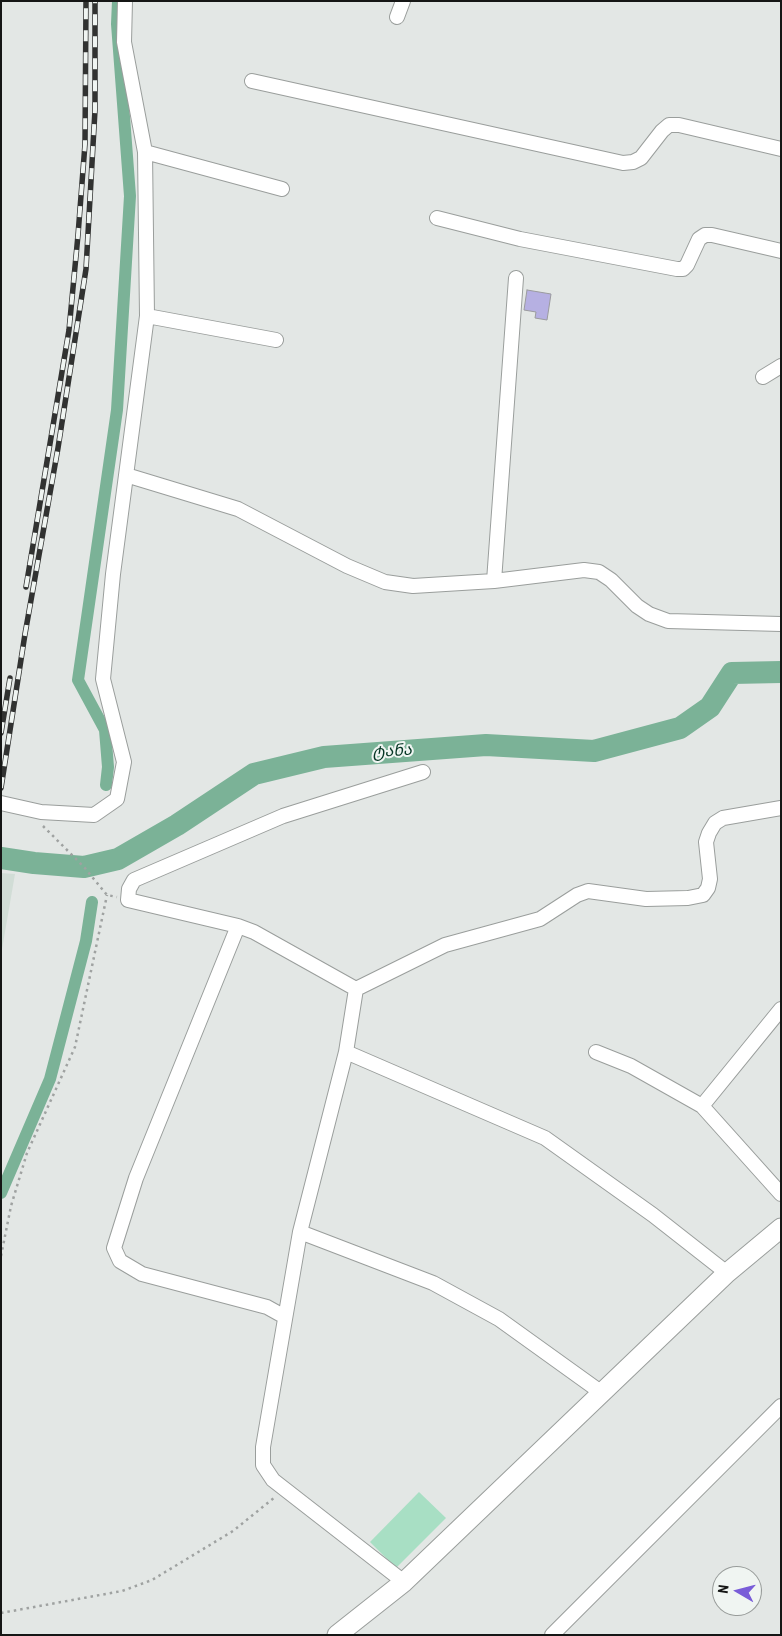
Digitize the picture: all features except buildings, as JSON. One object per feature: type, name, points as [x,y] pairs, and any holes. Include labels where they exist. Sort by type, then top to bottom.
[{"type":"main road","points":[[337,1635],[404,1582],[727,1273],[781,1228]]},
{"type":"street","points":[[1,803],[41,812],[94,815],[117,799],[124,762],[103,679],[113,574],[147,316],[145,152],[124,42],[125,1]]},
{"type":"street","points":[[398,17],[403,1]]},
{"type":"street","points":[[252,81],[623,163],[633,162],[641,158],[662,131],[670,125],[680,125],[781,149]]},
{"type":"street","points":[[145,152],[282,188]]},
{"type":"street","points":[[437,218],[520,239],[677,270],[683,269],[699,239],[705,235],[781,251]]},
{"type":"street","points":[[494,581],[516,278]]},
{"type":"street","points":[[147,316],[276,340]]},
{"type":"street","points":[[763,376],[781,366]]},
{"type":"street","points":[[126,475],[238,509],[347,566],[385,582],[413,586],[494,581],[584,570],[599,572],[611,580],[637,606],[648,614],[668,621],[781,624]]},
{"type":"street","points":[[356,989],[254,932],[238,926],[128,900],[129,889],[134,880],[283,816],[422,772]]},
{"type":"street","points":[[356,989],[445,945],[540,920],[588,891],[646,899],[688,898],[703,895],[708,888],[710,879],[706,842],[709,832],[715,823],[723,818],[781,808]]},
{"type":"street","points":[[238,926],[136,1178],[114,1248],[120,1261],[142,1274],[267,1307],[285,1318]]},
{"type":"street","points":[[356,989],[346,1052],[300,1232],[263,1447],[263,1465],[273,1480],[404,1582]]},
{"type":"street","points":[[702,1106],[781,1009]]},
{"type":"street","points":[[346,1052],[545,1138],[653,1215],[727,1273]]},
{"type":"street","points":[[596,1052],[631,1066],[702,1106],[781,1194]]},
{"type":"street","points":[[300,1232],[433,1283],[499,1319],[602,1393]]},
{"type":"street","points":[[552,1635],[781,1406]]},
{"type":"path","points":[[41,812],[40,823],[84,867],[107,895],[128,900]]},
{"type":"path","points":[[1,1256],[11,1206],[27,1153],[75,1047],[107,895]]},
{"type":"path","points":[[1,1613],[122,1590],[152,1580],[233,1531],[285,1489]]},
{"type":"shaded area","points":[[1,873],[15,874],[1,955]]},
{"type":"green space","points":[[419,1492],[446,1518],[396,1568],[370,1542]]},
{"type":"waterway","points":[[106,785],[108,767],[105,730],[78,680],[117,410],[130,196],[117,24],[118,1]]},
{"type":"waterway","name":"ტანა","points":[[1,858],[84,867],[118,859],[177,825],[254,774],[324,757],[486,745],[594,751],[680,728],[710,707],[732,673],[781,672]]},
{"type":"waterway","points":[[1,1193],[50,1079],[86,941],[92,902]]},
{"type":"railway","points":[[26,587],[69,330],[85,144],[86,1]]},
{"type":"railway","points":[[1,788],[86,269],[95,110],[95,1]]},
{"type":"railway","points":[[1,733],[10,678]]}]
